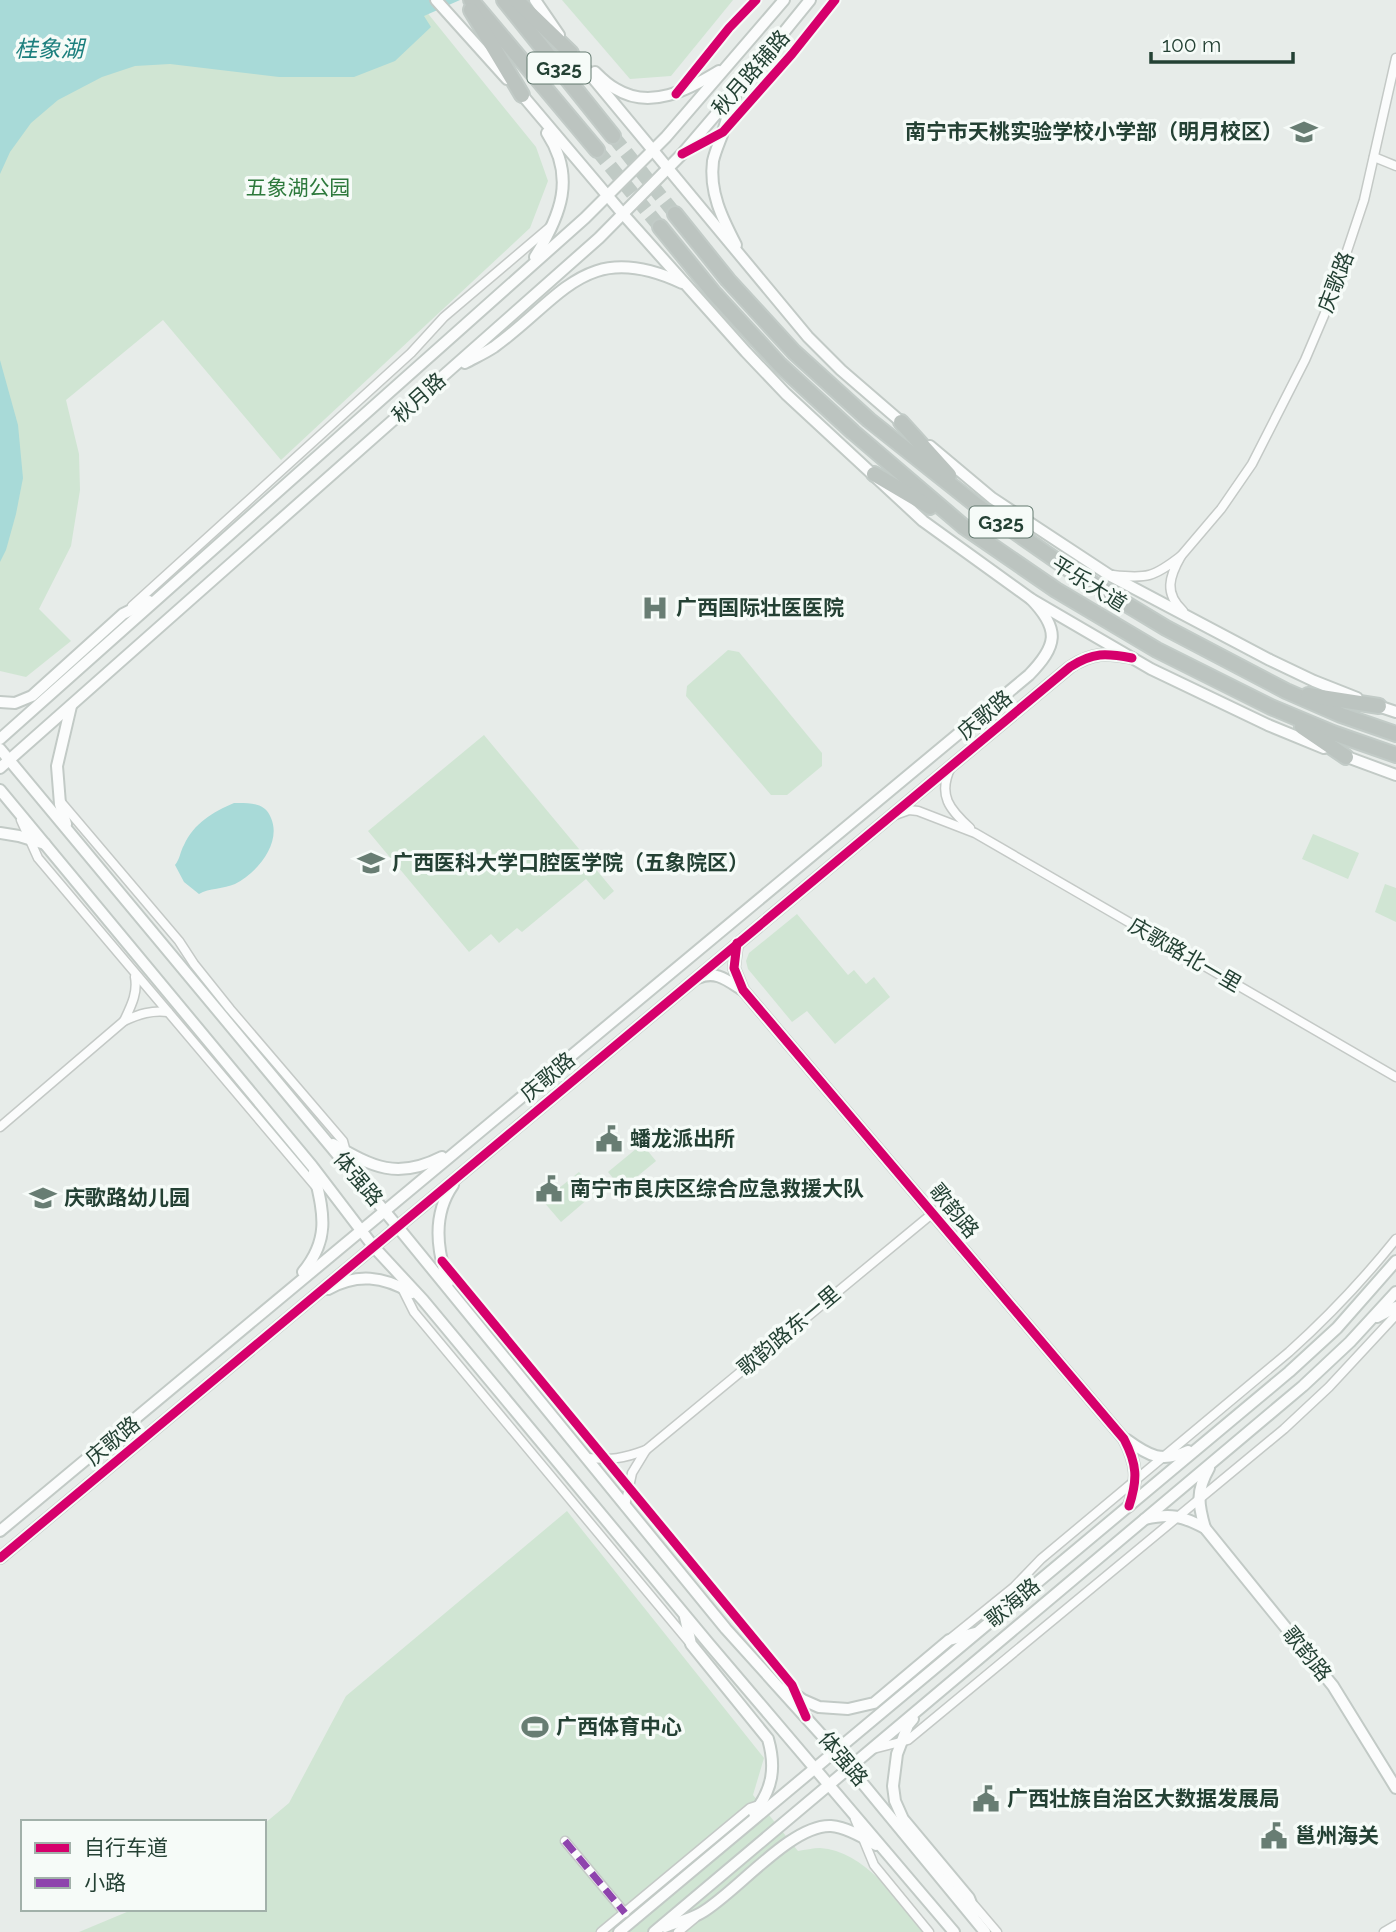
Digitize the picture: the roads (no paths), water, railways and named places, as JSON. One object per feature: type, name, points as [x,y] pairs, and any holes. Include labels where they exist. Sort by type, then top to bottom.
[{"type":"highway","points":[[465,0],[522,95]]},
{"type":"highway","points":[[471,0],[597,149]]},
{"type":"highway","name":"G325","points":[[504,0],[613,136]]},
{"type":"highway","points":[[516,0],[571,53]]},
{"type":"highway","name":"平乐大道","points":[[676,214],[728,279],[794,352],[869,420],[975,504],[1070,570],[1166,628],[1286,691],[1341,715],[1396,734]]},
{"type":"highway","name":"平乐大道","points":[[660,227],[713,292],[780,366],[963,526],[1056,590],[1157,650],[1271,707],[1396,755]]},
{"type":"highway","points":[[901,422],[975,504]]},
{"type":"highway","points":[[874,474],[963,526]]},
{"type":"highway","points":[[1286,691],[1379,706]]},
{"type":"highway","points":[[1271,707],[1346,757]]},
{"type":"main road","points":[[436,0],[746,352],[786,394],[923,521],[1031,599],[1132,659],[1268,725],[1396,775]]},
{"type":"main road","points":[[535,0],[571,53],[807,337],[841,370],[992,498],[1107,574],[1314,681],[1396,712]]},
{"type":"main road","name":"秋月路","points":[[0,739],[608,195],[653,150],[784,0]]},
{"type":"main road","name":"秋月路","points":[[0,768],[599,238],[682,154],[810,0]]},
{"type":"main road","points":[[571,53],[616,90],[645,98],[676,94],[727,66]]},
{"type":"main road","points":[[741,85],[726,117],[714,158],[712,178],[721,216],[749,269]]},
{"type":"main road","points":[[522,95],[556,148],[563,169],[563,185],[555,223],[529,267]]},
{"type":"main road","points":[[447,373],[493,348],[572,282],[594,271],[612,267],[645,269],[686,285]]},
{"type":"main road","points":[[175,583],[190,600]]},
{"type":"main road","points":[[0,702],[15,703],[32,696],[123,614],[161,595]]},
{"type":"main road","name":"庆歌路","points":[[0,1531],[1029,675],[1049,650],[1052,630],[1044,612],[1031,599]]},
{"type":"main road","name":"庆歌路","points":[[0,1558],[1070,667],[1093,655],[1104,654],[1132,659]]},
{"type":"main road","points":[[1029,675],[1041,691]]},
{"type":"main road","points":[[68,830],[60,801],[57,766],[72,705]]},
{"type":"main road","name":"体强路","points":[[0,749],[397,1226],[726,1629],[850,1767],[984,1930]]},
{"type":"main road","name":"体强路","points":[[0,790],[313,1166],[373,1246],[423,1300],[954,1932]]},
{"type":"main road","points":[[0,833],[46,845]]},
{"type":"main road","name":"歌韵路","points":[[737,943],[734,968],[743,990]]},
{"type":"main road","name":"歌韵路","points":[[691,981],[704,975],[716,975],[743,990],[1124,1438],[1141,1450],[1164,1458]]},
{"type":"main road","points":[[506,1110],[519,1125]]},
{"type":"main road","points":[[326,1140],[363,1162],[398,1170],[432,1162],[460,1148]]},
{"type":"main road","points":[[451,1292],[442,1261],[438,1227],[440,1211],[447,1194],[472,1163]]},
{"type":"main road","points":[[286,1293],[314,1258],[321,1239],[323,1218],[313,1166]]},
{"type":"main road","name":"歌海路","points":[[619,1932],[1289,1372],[1337,1328],[1396,1261]]},
{"type":"main road","points":[[299,1307],[331,1287],[351,1279],[367,1278],[402,1288],[423,1300]]},
{"type":"main road","name":"歌海路","points":[[655,1931],[1303,1386],[1350,1342],[1396,1292]]},
{"type":"main road","points":[[1368,1322],[1396,1307]]},
{"type":"main road","name":"歌韵路","points":[[1124,1438],[1133,1457],[1135,1483],[1129,1506]]},
{"type":"main road","points":[[1164,1458],[1177,1456],[1201,1446]]},
{"type":"main road","points":[[1205,1528],[1198,1500],[1202,1480],[1213,1461]]},
{"type":"main road","points":[[1143,1519],[1163,1515],[1179,1516],[1205,1528]]},
{"type":"main road","name":"歌韵路","points":[[1205,1528],[1333,1686],[1396,1788]]},
{"type":"main road","points":[[685,1614],[691,1643],[768,1739],[773,1756],[772,1775],[761,1804],[741,1829]]},
{"type":"main road","points":[[772,1679],[819,1707],[848,1709],[874,1703],[949,1640],[978,1632]]},
{"type":"main road","points":[[925,1703],[908,1725],[901,1742],[894,1772],[895,1801],[903,1819],[969,1898],[984,1930]]},
{"type":"main road","points":[[655,1931],[701,1913],[800,1834],[822,1826],[834,1826],[862,1837],[889,1854]]},
{"type":"street","name":"秋月路辅路","points":[[676,94],[729,28],[757,0]]},
{"type":"street","name":"秋月路辅路","points":[[682,154],[723,132],[792,54],[835,0]]},
{"type":"street","name":"庆歌路","points":[[1181,556],[1221,509],[1252,464],[1305,359],[1331,299],[1364,200],[1396,58]]},
{"type":"street","points":[[1374,157],[1396,166]]},
{"type":"street","points":[[123,614],[411,353],[444,317],[555,223]]},
{"type":"street","points":[[1107,574],[1139,578],[1154,575],[1181,556]]},
{"type":"street","points":[[1181,556],[1173,570],[1170,584],[1172,599],[1191,618]]},
{"type":"street","name":"庆歌路北一里","points":[[952,765],[946,777],[946,798],[958,817],[975,832]]},
{"type":"street","points":[[60,801],[179,940],[194,964],[230,1009],[343,1141],[354,1174]]},
{"type":"street","name":"庆歌路北一里","points":[[889,817],[909,810],[918,811],[975,832],[1396,1077]]},
{"type":"street","points":[[18,811],[38,859],[318,1188]]},
{"type":"street","points":[[124,1021],[137,987],[135,974]]},
{"type":"street","points":[[0,1127],[124,1021],[141,1013],[158,1010],[169,1012]]},
{"type":"street","name":"歌韵路东一里","points":[[625,1506],[632,1473],[646,1450],[933,1213]]},
{"type":"street","points":[[949,1640],[1014,1587],[1041,1559],[1258,1380],[1324,1321],[1396,1239]]},
{"type":"street","points":[[442,1261],[792,1685],[806,1717]]},
{"type":"street","points":[[392,1268],[414,1312],[691,1643]]},
{"type":"street","points":[[870,1749],[908,1740],[1284,1429],[1396,1315]]},
{"type":"street","name":"歌韵路东一里","points":[[587,1458],[606,1460],[627,1457],[646,1450]]},
{"type":"street","points":[[601,1932],[750,1808],[778,1799]]},
{"type":"street","points":[[851,1810],[874,1865],[929,1932]]},
{"type":"street","points":[[565,1841],[625,1913]]},
{"type":"street","points":[[969,1898],[997,1932]]},
{"type":"street","points":[[678,1932],[701,1913]]},
{"type":"street","points":[[1384,1932],[1396,1925]]},
{"type":"water","name":"桂象湖","points":[[0,0],[460,0],[424,16],[431,27],[395,61],[354,77],[279,77],[170,64],[135,66],[102,77],[58,100],[31,123],[10,152],[0,174]]},
{"type":"water","points":[[0,360],[18,425],[23,478],[16,514],[0,562]]},
{"type":"water","points":[[234,803],[256,804],[265,809],[274,828],[270,847],[259,865],[243,879],[231,886],[199,894],[184,882],[175,865],[188,837],[199,824]]},
{"type":"tunnel","points":[[613,136],[675,214]]},
{"type":"tunnel","points":[[597,150],[660,227]]},
{"type":"place","name":"南宁市天桃实验学校小学部（明月校区）","points":[[1304,132]]},
{"type":"place","name":"广西国际壮医医院","points":[[655,608]]},
{"type":"place","name":"广西医科大学口腔医学院（五象院区）","points":[[371,863]]},
{"type":"place","name":"蟠龙派出所","points":[[609,1139]]},
{"type":"place","name":"南宁市良庆区综合应急救援大队","points":[[549,1189]]},
{"type":"place","name":"庆歌路幼儿园","points":[[43,1198]]},
{"type":"place","name":"广西体育中心","points":[[535,1727]]},
{"type":"place","name":"广西壮族自治区大数据发展局","points":[[986,1799]]},
{"type":"place","name":"邕州海关","points":[[1274,1836]]},
{"type":"park label","name":"五象湖公园","points":[[298,188]]}]
